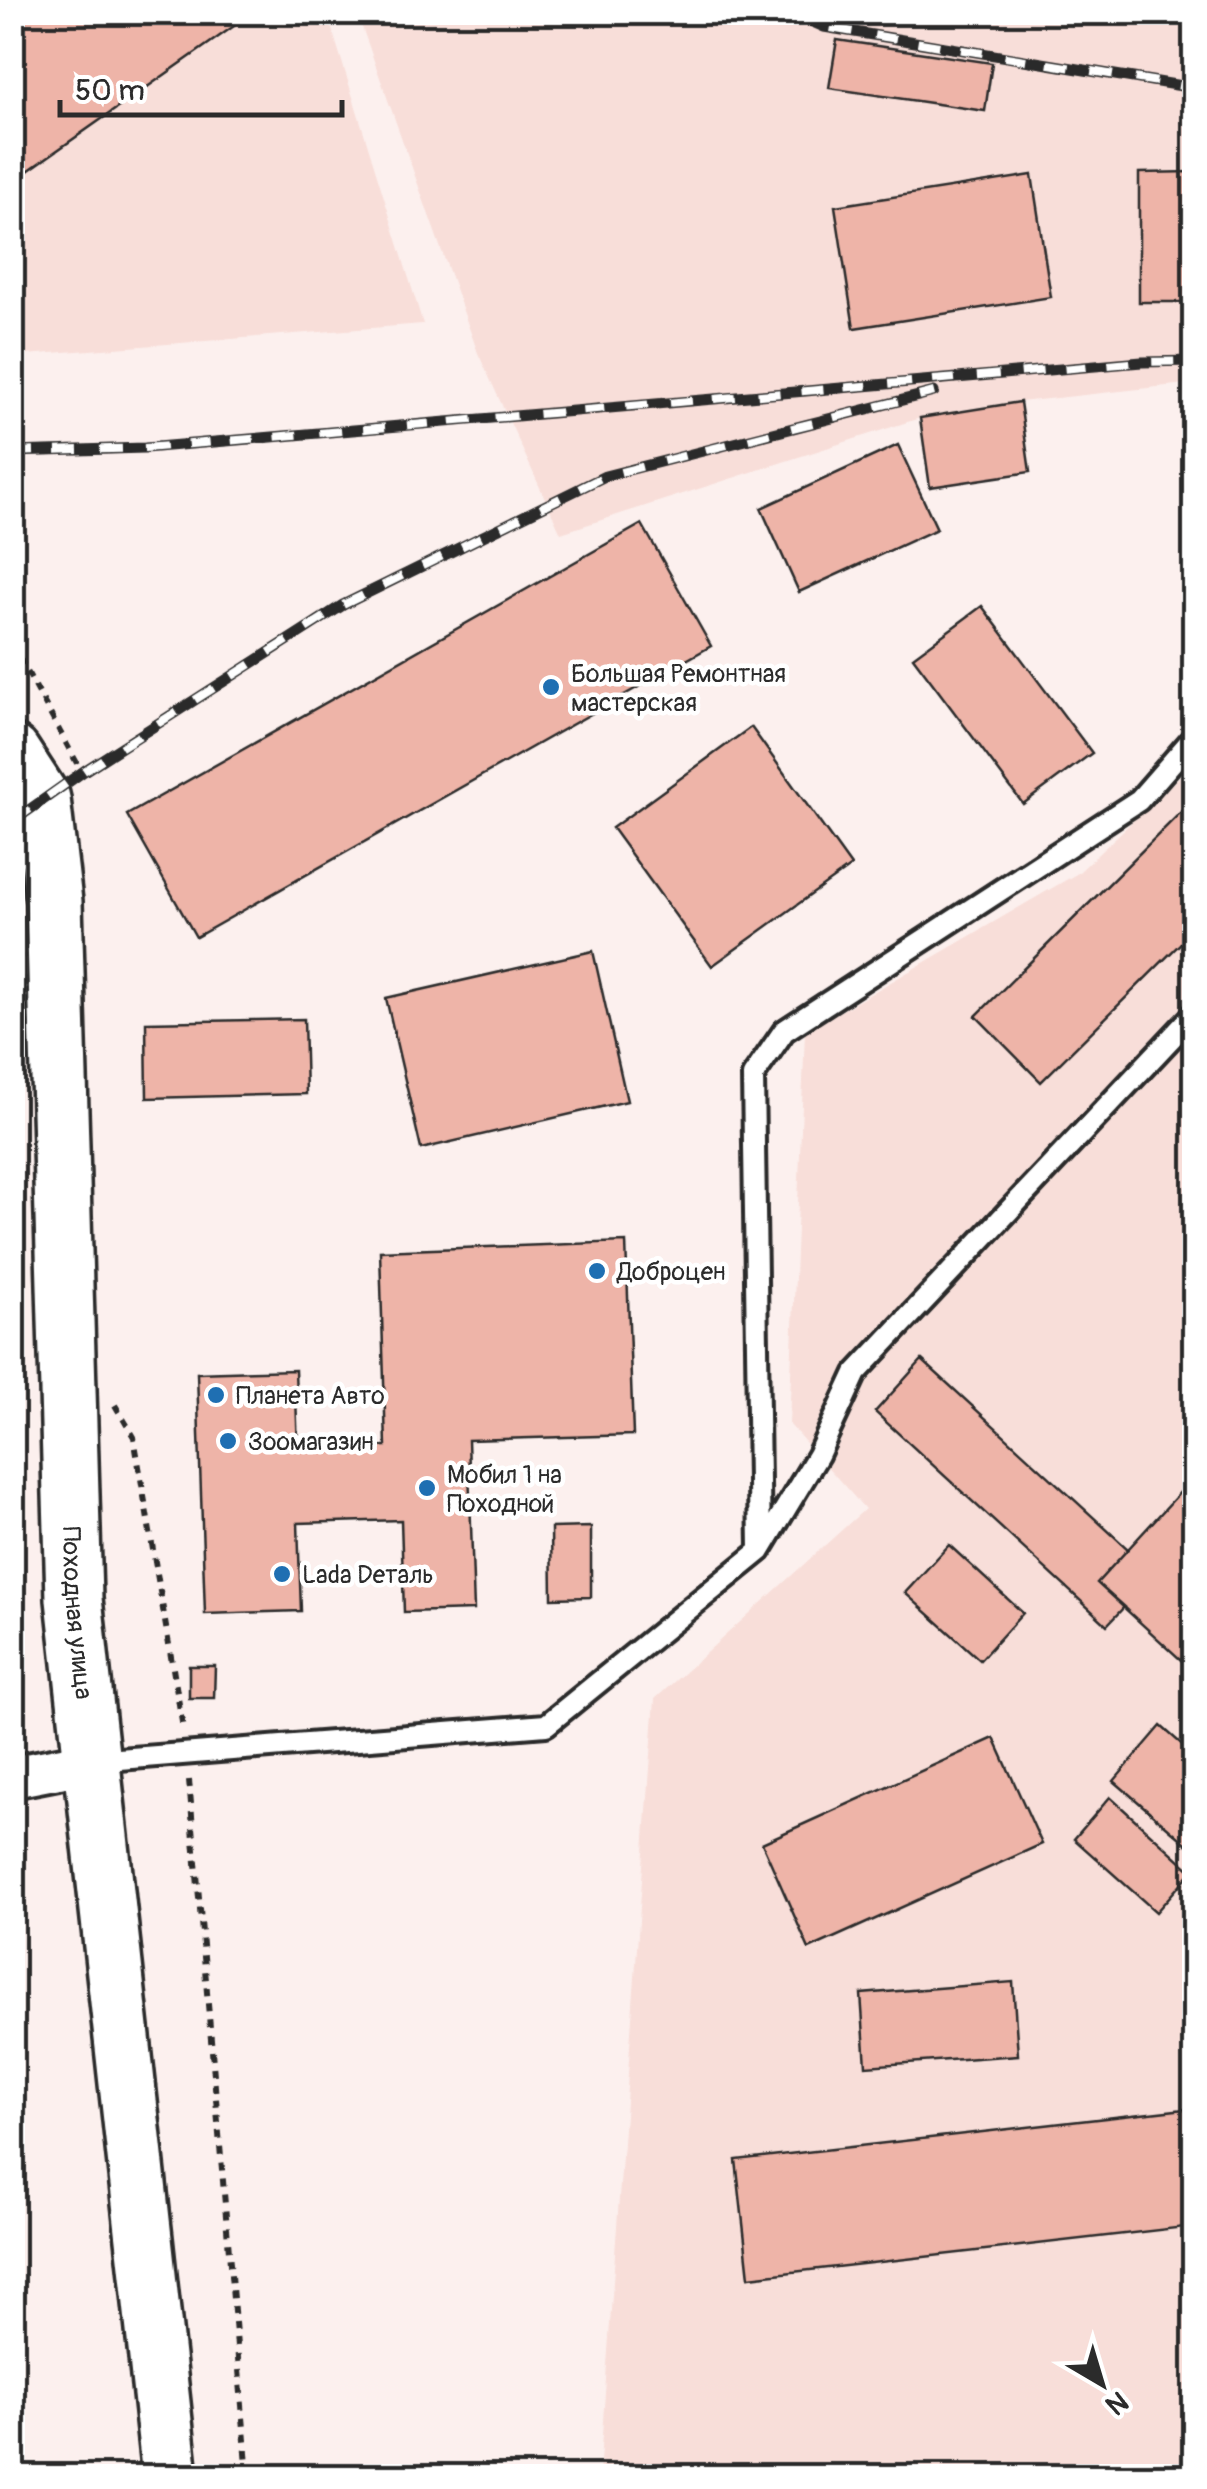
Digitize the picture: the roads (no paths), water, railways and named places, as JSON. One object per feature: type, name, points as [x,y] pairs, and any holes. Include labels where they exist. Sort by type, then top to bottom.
[{"type":"main road","name":"Походная улица","points":[[12,753],[42,799],[54,902],[74,1599],[170,2476]]},
{"type":"street","points":[[12,1777],[94,1760]]},
{"type":"lane","points":[[760,1551],[753,1076],[784,1031],[1139,800],[1194,737]]},
{"type":"lane","points":[[94,1760],[546,1725],[760,1551],[818,1455],[856,1372],[1194,1014]]},
{"type":"railway","points":[[790,12],[824,27],[1194,88]]},
{"type":"railway","points":[[12,452],[145,448],[1142,362],[1194,361]]},
{"type":"railway","points":[[12,822],[84,771],[343,605],[605,476],[934,392]]},
{"type":"place","name":"Большая Ремонтная мастерская","points":[[551,687]]},
{"type":"place","name":"Доброцен","points":[[597,1271]]},
{"type":"place","name":"Планета Авто","points":[[216,1395]]},
{"type":"place","name":"Зоомагазин","points":[[228,1441]]},
{"type":"place","name":"Мобил 1 на Походной","points":[[427,1488]]},
{"type":"place","name":"Lada Dеталь","points":[[282,1574]]}]
